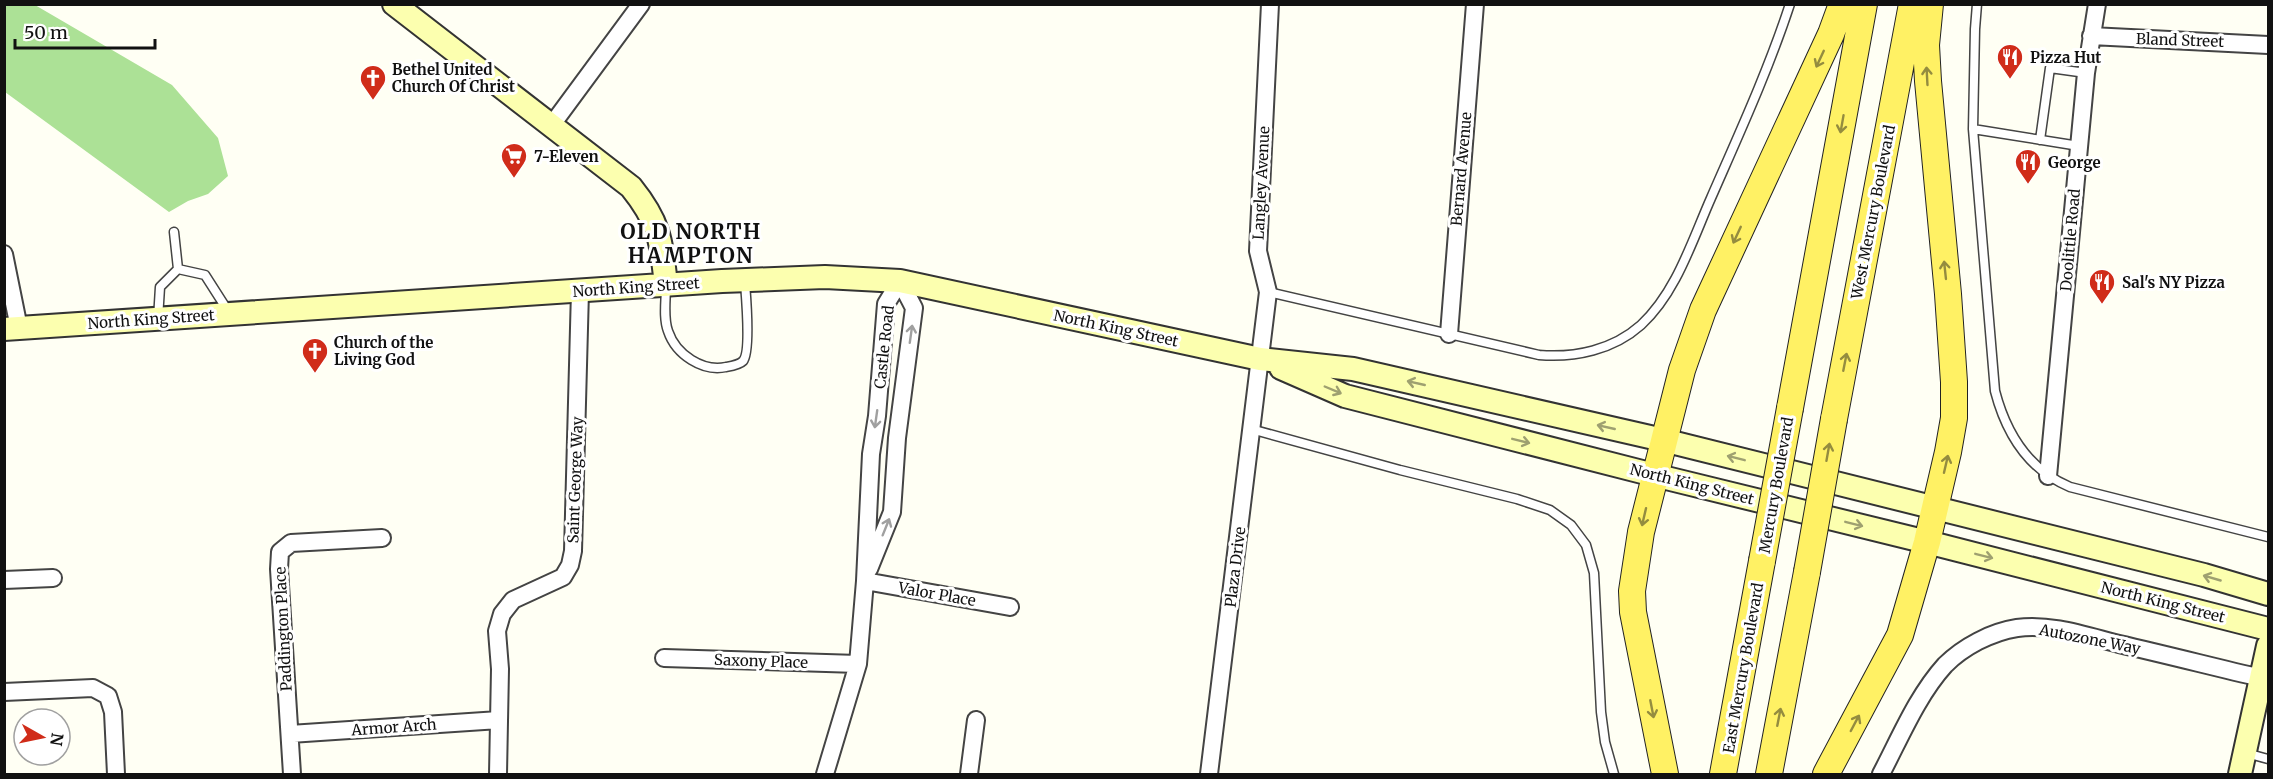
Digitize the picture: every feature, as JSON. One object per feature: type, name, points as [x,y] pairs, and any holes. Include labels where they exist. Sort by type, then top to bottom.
[{"type":"main road","points":[[394,4],[631,187],[655,221],[660,236],[666,285]]},
{"type":"main road","points":[[1665,774],[1633,612],[1632,591],[1639,543],[1654,475],[1682,370],[1702,310],[1831,34],[1842,4]]},
{"type":"main road","name":"Mercury Boulevard","points":[[1762,561],[1864,4]]},
{"type":"main road","points":[[1901,4],[1905,39]]},
{"type":"main road","name":"West Mercury Boulevard","points":[[1769,774],[1911,4]]},
{"type":"main road","points":[[1827,774],[1900,635],[1936,507],[1954,418],[1954,382],[1928,81],[1926,45],[1930,4]]},
{"type":"main road","name":"North King Street","points":[[12,329],[745,280],[825,277],[900,281],[1260,359],[1353,369],[1663,440],[1936,507],[2193,572],[2268,594]]},
{"type":"main road","name":"North King Street","points":[[1260,359],[1345,396],[2268,629]]},
{"type":"main road","name":"East Mercury Boulevard","points":[[1723,774],[1762,561]]},
{"type":"main road","points":[[2240,774],[2244,752],[2262,693],[2268,646]]},
{"type":"street","points":[[550,126],[641,4]]},
{"type":"street","name":"Langley Avenue","points":[[1260,359],[1268,291],[1258,251],[1270,4]]},
{"type":"street","name":"Bernard Avenue","points":[[1449,334],[1475,4]]},
{"type":"street","name":"Doolittle Road","points":[[2048,476],[2086,73],[2097,4]]},
{"type":"street","name":"Bland Street","points":[[2091,36],[2268,45]]},
{"type":"street","points":[[4,254],[12,329]]},
{"type":"street","name":"Castle Road","points":[[825,774],[858,664],[865,581],[871,453],[877,416],[886,304],[900,281]]},
{"type":"street","name":"Castle Road","points":[[865,581],[892,512],[897,438],[914,308],[900,281]]},
{"type":"street","name":"Saint George Way","points":[[498,774],[500,669],[497,631],[502,614],[513,600],[563,577],[570,565],[573,551],[580,291]]},
{"type":"street","name":"Plaza Drive","points":[[1209,774],[1260,359]]},
{"type":"street","name":"Paddington Place","points":[[292,774],[279,569],[280,552],[291,543],[382,538]]},
{"type":"street","points":[[4,580],[52,578]]},
{"type":"street","name":"Valor Place","points":[[865,581],[1010,607]]},
{"type":"street","name":"Autozone Way","points":[[1881,774],[1930,683],[1947,664],[1972,645],[1994,634],[2017,628],[2043,627],[2077,634],[2262,693]]},
{"type":"street","name":"Saxony Place","points":[[664,658],[858,664]]},
{"type":"street","points":[[4,692],[93,688],[108,696],[113,712],[116,774]]},
{"type":"street","name":"Armor Arch","points":[[290,734],[499,720]]},
{"type":"street","points":[[969,774],[976,720]]},
{"type":"lane","points":[[1268,291],[1539,355],[1566,356],[1605,347],[1629,334],[1640,326],[1661,302],[1677,275],[1772,58],[1790,4]]},
{"type":"lane","points":[[1977,4],[1973,129],[1995,391],[2001,413],[2021,449],[2048,476],[2070,487],[2268,537]]},
{"type":"lane","points":[[2040,140],[2050,68],[2086,73]]},
{"type":"lane","points":[[1973,129],[2079,146]]},
{"type":"lane","points":[[174,232],[178,269]]},
{"type":"lane","points":[[178,269],[205,274],[230,314]]},
{"type":"lane","points":[[158,319],[160,287],[178,269]]},
{"type":"lane","points":[[666,285],[668,333],[689,358],[703,367],[712,369],[743,362],[746,356],[745,280]]},
{"type":"lane","points":[[1251,429],[1517,499],[1550,510],[1571,525],[1586,545],[1594,573],[1600,702],[1605,742],[1614,774]]},
{"type":"lane","points":[[2244,752],[2268,759]]},
{"type":"green space","points":[[5,4],[35,5],[172,85],[218,138],[228,176],[208,194],[188,201],[169,212],[5,92]]},
{"type":"place","name":"Pizza Hut","points":[[2010,80]]},
{"type":"place","name":"Bethel United Church Of Christ","points":[[373,101]]},
{"type":"place","name":"7-Eleven","points":[[514,179]]},
{"type":"place","name":"George","points":[[2028,185]]},
{"type":"place","name":"Sal's NY Pizza","points":[[2102,305]]},
{"type":"place","name":"Church of the Living God","points":[[315,374]]},
{"type":"district","name":"OLD NORTH HAMPTON","points":[[691,243]]}]
